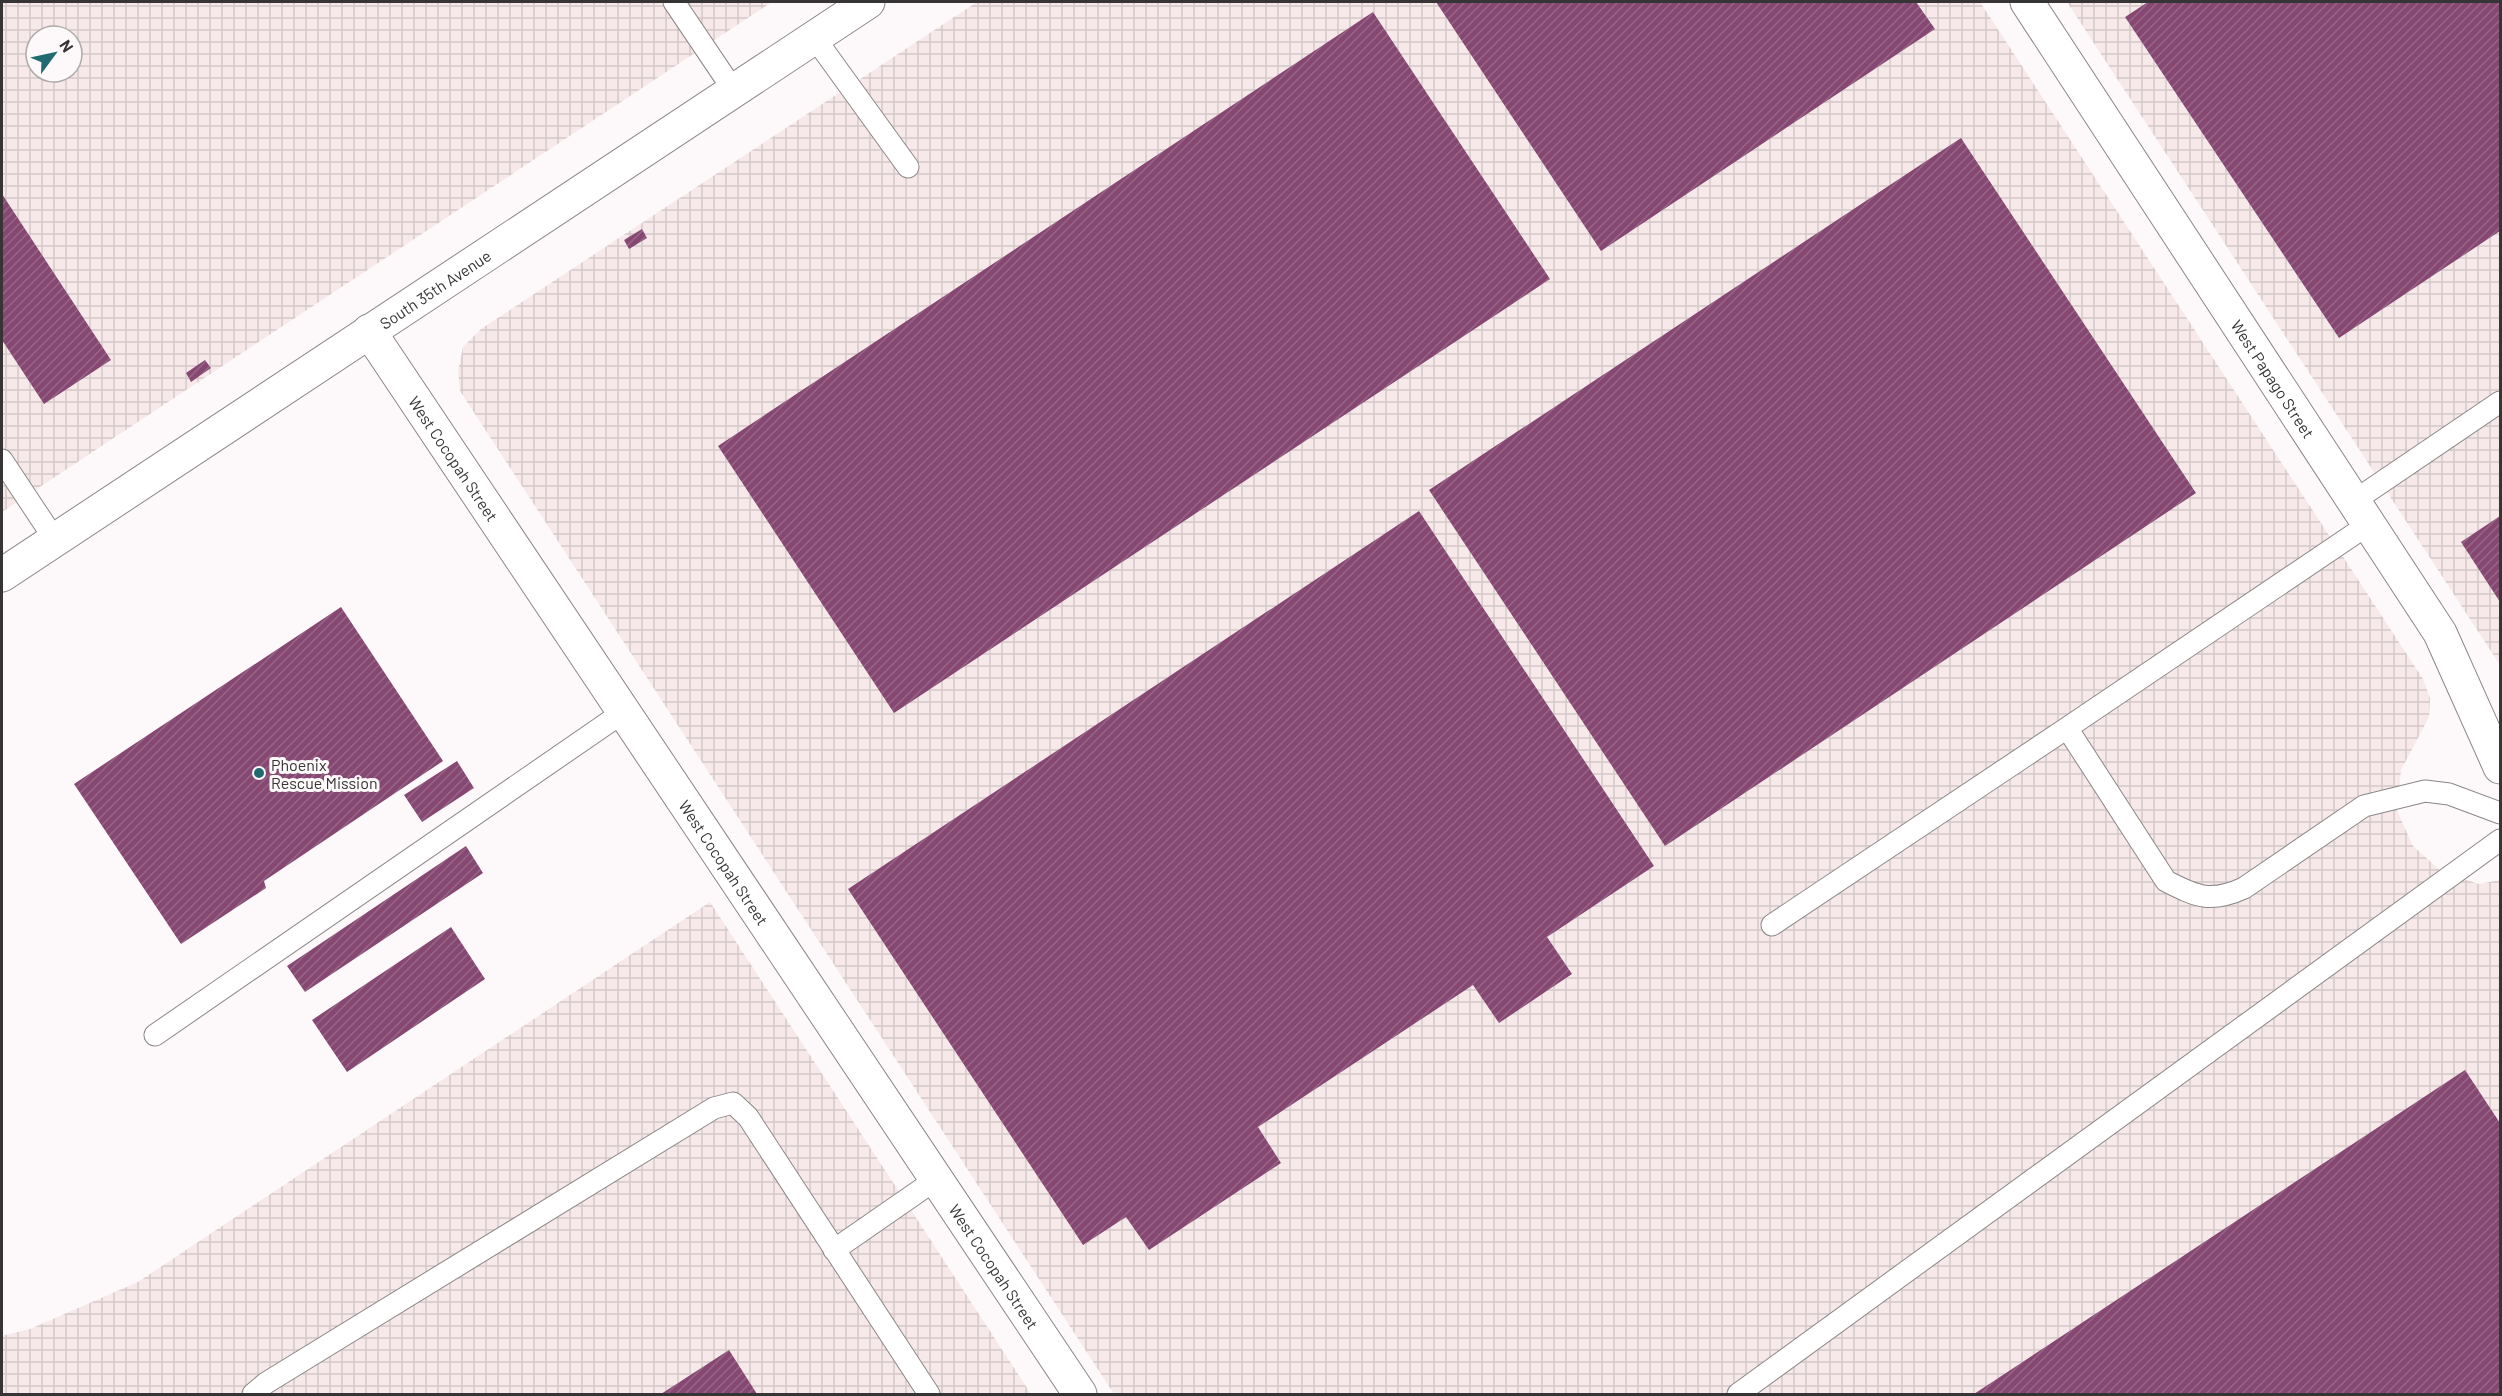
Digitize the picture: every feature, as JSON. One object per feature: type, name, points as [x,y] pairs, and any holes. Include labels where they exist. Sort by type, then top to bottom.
[{"type":"street","name":"South 35th Avenue","points":[[2,575],[868,2]]},
{"type":"street","name":"West Papago Street","points":[[2027,2],[2440,633],[2500,767]]},
{"type":"street","name":"West Cocopah Street","points":[[369,332],[1080,1395]]},
{"type":"lane","points":[[674,2],[734,91]]},
{"type":"lane","points":[[814,37],[908,167]]},
{"type":"lane","points":[[1772,925],[2067,728],[2361,512],[2500,402]]},
{"type":"lane","points":[[2,460],[55,540]]},
{"type":"lane","points":[[154,1035],[622,712]]},
{"type":"lane","points":[[2067,728],[2166,881],[2187,892],[2203,896],[2223,897],[2244,888],[2364,806],[2425,791],[2449,794],[2500,813]]},
{"type":"lane","points":[[1738,1395],[2500,840]]},
{"type":"lane","points":[[253,1395],[266,1383],[714,1108],[733,1103],[748,1117],[929,1395]]},
{"type":"lane","points":[[834,1250],[935,1180]]},
{"type":"shaded area","points":[[2,2],[772,2],[2,512]]},
{"type":"shaded area","points":[[977,2],[1980,2],[2423,679],[2430,698],[2429,717],[2401,770],[2397,811],[2413,846],[2442,872],[2479,884],[2500,880],[2500,1394],[1114,1394],[460,391],[458,371],[463,347],[481,329]]},
{"type":"shaded area","points":[[2067,2],[2500,2],[2500,665]]},
{"type":"shaded area","points":[[710,902],[1031,1394],[2,1394],[2,1336],[30,1329],[138,1282]]},
{"type":"building","points":[[1436,2],[1916,2],[1935,29],[1601,251]]},
{"type":"building","points":[[2148,2],[2500,2],[2500,231],[2339,338],[2125,17]]},
{"type":"building","points":[[1373,12],[1550,279],[894,713],[718,446]]},
{"type":"building","points":[[1961,138],[2196,493],[1665,846],[1429,490]]},
{"type":"building","points":[[2,194],[111,360],[44,404],[2,340]]},
{"type":"building","points":[[642,229],[647,238],[629,249],[624,240]]},
{"type":"building","points":[[205,360],[211,368],[191,382],[186,373]]},
{"type":"building","points":[[1419,511],[1654,866],[1547,937],[1572,974],[1499,1023],[1473,985],[1258,1127],[1281,1163],[1149,1250],[1126,1217],[1083,1245],[848,889]]},
{"type":"building","points":[[2500,516],[2500,602],[2461,542]]},
{"type":"building","name":"Phoenix Rescue Mission","points":[[341,607],[443,761],[264,881],[266,888],[181,944],[74,784]]},
{"type":"building","points":[[457,761],[474,788],[422,822],[404,795]]},
{"type":"building","points":[[466,846],[483,873],[305,992],[287,966]]},
{"type":"building","points":[[451,927],[485,979],[347,1072],[312,1020]]},
{"type":"building","points":[[2465,1070],[2500,1123],[2500,1394],[1974,1394]]},
{"type":"building","points":[[729,1350],[757,1394],[661,1394]]},
{"type":"place","name":"Phoenix Rescue Mission","points":[[259,773]]}]
